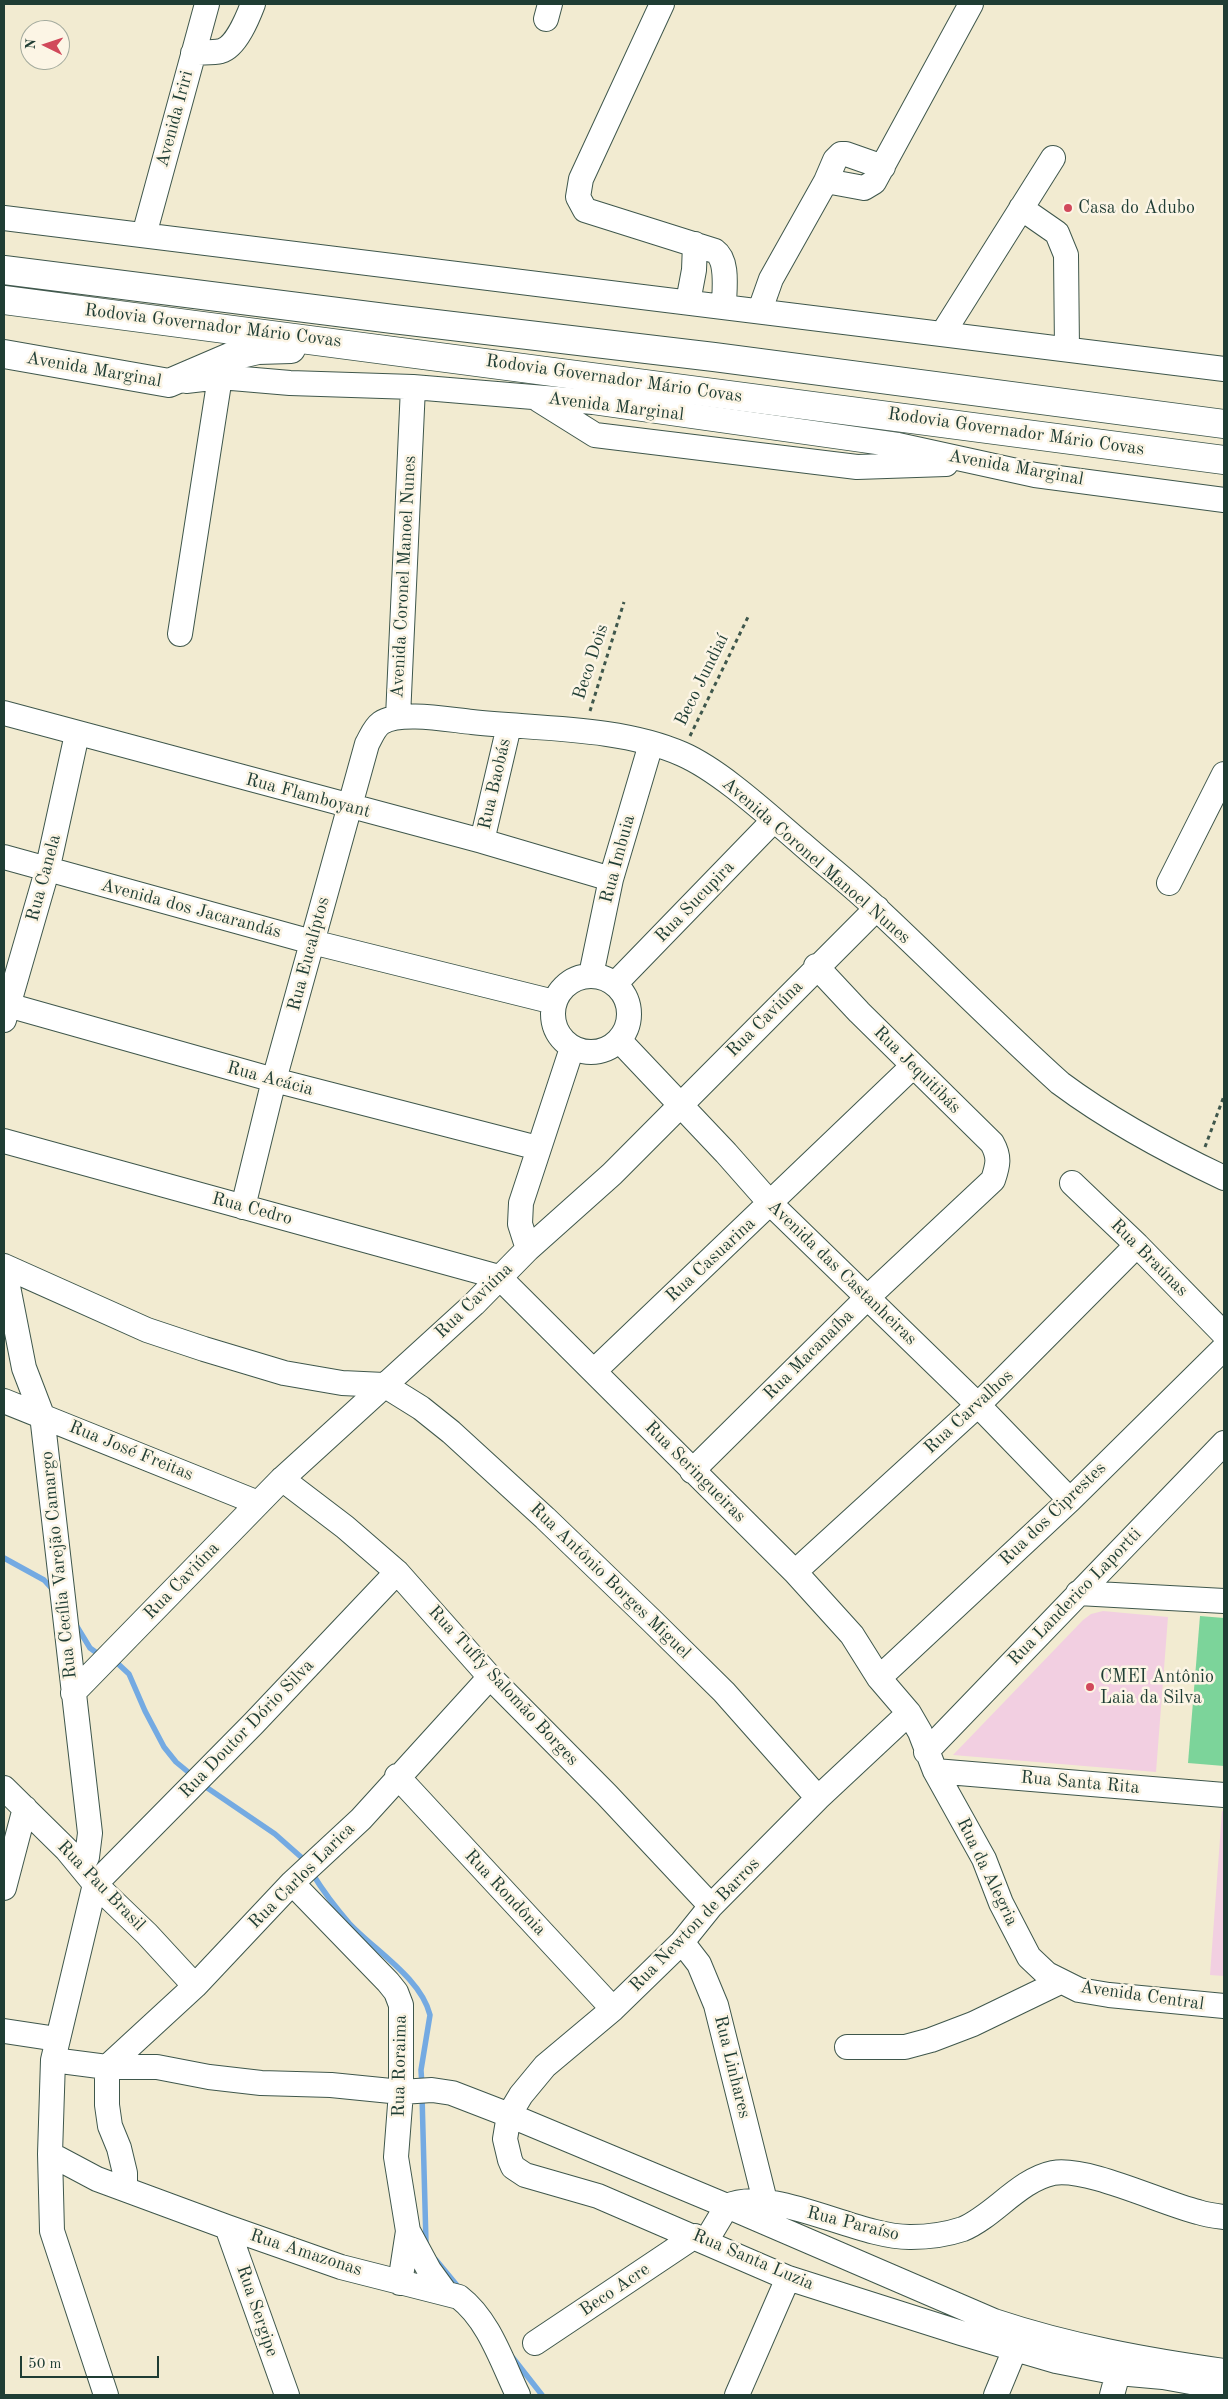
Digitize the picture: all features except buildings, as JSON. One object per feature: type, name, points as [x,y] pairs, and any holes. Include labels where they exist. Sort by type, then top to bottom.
[{"type":"main road","points":[[4,250],[69,277]]},
{"type":"main road","name":"Rodovia Governador Mário Covas","points":[[4,270],[714,357],[1224,424]]},
{"type":"main road","name":"Rodovia Governador Mário Covas","points":[[4,300],[370,346],[1224,460]]},
{"type":"main road","points":[[169,383],[232,356],[258,350],[370,346]]},
{"type":"main road","name":"Avenida Marginal","points":[[4,354],[169,383]]},
{"type":"street","name":"Avenida Iriri","points":[[144,235],[207,4]]},
{"type":"street","points":[[193,53],[222,51],[229,46],[245,24],[253,4]]},
{"type":"street","points":[[662,4],[581,179],[578,197],[585,210],[695,244],[720,254],[724,269],[724,306]]},
{"type":"street","points":[[760,310],[771,279],[826,181],[835,160],[841,154],[846,154],[882,167],[971,4]]},
{"type":"street","points":[[943,333],[1053,158]]},
{"type":"street","points":[[1021,208],[1057,233],[1066,255],[1067,349]]},
{"type":"street","points":[[4,218],[760,310],[1224,369]]},
{"type":"street","points":[[688,302],[694,270],[695,244]]},
{"type":"street","points":[[180,634],[220,377]]},
{"type":"street","name":"Avenida Marginal","points":[[169,383],[220,377],[290,383],[413,387],[593,402],[861,439],[898,445],[1035,475],[1224,500]]},
{"type":"street","name":"Avenida Coronel Manoel Nunes","points":[[413,387],[398,717],[428,717],[509,726],[583,730],[650,744],[682,754],[709,769],[774,820],[876,908],[1060,1083],[1089,1104],[1148,1140],[1224,1178]]},
{"type":"street","points":[[536,398],[595,435],[857,466],[981,464]]},
{"type":"street","name":"Rua Flamboyant","points":[[4,713],[348,807],[482,841],[611,879]]},
{"type":"street","name":"Rua Eucalíptos","points":[[242,1207],[274,1080],[348,807],[373,732],[381,722],[398,717]]},
{"type":"street","name":"Rua Baobás","points":[[482,841],[509,726]]},
{"type":"street","name":"Rua Canela","points":[[5,1009],[47,870],[78,734]]},
{"type":"street","name":"Rua Imbuia","points":[[591,975],[611,879],[650,744]]},
{"type":"street","points":[[1169,882],[1223,778]]},
{"type":"street","name":"Rua Sucupira","points":[[615,984],[774,820]]},
{"type":"street","name":"Avenida dos Jacarandás","points":[[4,857],[312,942],[554,1002]]},
{"type":"street","name":"Rua Caviúna","points":[[73,1693],[282,1479],[474,1304],[528,1249],[612,1174],[816,966],[876,908]]},
{"type":"street","name":"Rua Jequitibás","points":[[816,966],[992,1143],[998,1153],[999,1163],[993,1180]]},
{"type":"street","points":[[591,975],[604,978],[615,984],[623,993],[628,1005],[629,1017],[626,1030],[619,1040],[609,1048],[597,1052],[584,1052],[572,1048],[562,1040],[555,1029],[552,1015],[554,1002],[559,991],[568,982],[579,977],[591,975]]},
{"type":"street","name":"Rua Acácia","points":[[5,1009],[538,1148]]},
{"type":"street","name":"Avenida das Castanheiras","points":[[619,1040],[726,1153],[771,1204],[978,1405],[1070,1500]]},
{"type":"street","points":[[528,1249],[520,1224],[521,1203],[572,1048]]},
{"type":"street","name":"Rua Casuarina","points":[[595,1370],[914,1066]]},
{"type":"street","name":"Rua Cedro","points":[[4,1141],[500,1276]]},
{"type":"street","name":"Rua Macanaíba","points":[[692,1471],[867,1298],[993,1180]]},
{"type":"street","name":"Rua Braúnas","points":[[1072,1183],[1137,1245],[1224,1334]]},
{"type":"street","name":"Rua Carvalhos","points":[[795,1572],[978,1405],[1137,1245]]},
{"type":"street","points":[[4,1266],[148,1330],[204,1349],[284,1373],[342,1383],[384,1385]]},
{"type":"street","name":"Rua Cecília Varejão Camargo","points":[[4,1266],[24,1368],[42,1415],[90,1834],[87,1857],[88,1876],[55,2049],[50,2154],[52,2231],[106,2395]]},
{"type":"street","name":"Rua Seringueiras","points":[[500,1276],[595,1370],[692,1471],[795,1572],[852,1635],[879,1678],[909,1713]]},
{"type":"street","name":"Rua dos Ciprestes","points":[[879,1678],[1070,1500],[1224,1348]]},
{"type":"street","name":"Rua Antônio Borges Miguel","points":[[384,1385],[421,1408],[451,1432],[552,1524],[724,1692],[818,1798]]},
{"type":"street","name":"Rua José Freitas","points":[[4,1401],[258,1503]]},
{"type":"street","name":"Rua Landerico Laportti","points":[[930,1761],[1078,1593],[1224,1443]]},
{"type":"street","name":"Rua Tuffy Salomão Borges","points":[[282,1479],[345,1527],[397,1572],[490,1677],[607,1795],[711,1906]]},
{"type":"street","name":"Rua Doutor Dório Silva","points":[[88,1876],[254,1723],[397,1572]]},
{"type":"street","points":[[1078,1593],[1224,1601]]},
{"type":"street","name":"Rua Carlos Larica","points":[[107,2067],[195,1986],[292,1883],[361,1819],[397,1776],[490,1677]]},
{"type":"street","name":"Rua Newton de Barros","points":[[506,2149],[505,2139],[509,2114],[521,2095],[546,2066],[612,2009],[682,1942],[711,1906],[818,1798],[909,1713]]},
{"type":"street","name":"Rua da Alegria","points":[[909,1713],[920,1732],[930,1761],[984,1859],[1001,1903],[1029,1957],[1047,1974],[1060,1982]]},
{"type":"street","name":"Rua Santa Rita","points":[[930,1761],[1224,1795]]},
{"type":"street","name":"Rua Rondônia","points":[[397,1776],[612,2009]]},
{"type":"street","points":[[4,1888],[11,1799]]},
{"type":"street","name":"Rua Pau Brasil","points":[[11,1799],[147,1934],[195,1986]]},
{"type":"street","name":"Rua Roraima","points":[[292,1883],[342,1933],[396,1992],[401,2005],[402,2024],[415,2091],[396,2158],[408,2231],[400,2283]]},
{"type":"street","name":"Rua Linhares","points":[[682,1942],[699,1964],[716,2005],[765,2201]]},
{"type":"street","points":[[847,2047],[905,2047],[931,2040],[973,2024],[1060,1982]]},
{"type":"street","name":"Avenida Central","points":[[1060,1982],[1079,1990],[1109,1995],[1224,2006]]},
{"type":"street","points":[[4,2032],[107,2067],[157,2067],[209,2077],[261,2083],[331,2085],[452,2093],[509,2114],[994,2321],[1019,2341],[1056,2361],[1115,2384],[1163,2377],[1224,2388]]},
{"type":"street","points":[[107,2067],[106,2105],[110,2126],[119,2148],[125,2173],[125,2189]]},
{"type":"street","name":"Rua Santa Luzia","points":[[506,2149],[514,2167],[525,2175],[598,2196],[788,2278],[1019,2341]]},
{"type":"street","name":"Rua Amazonas","points":[[50,2154],[97,2179],[341,2267],[400,2283],[445,2292],[458,2297],[472,2307],[485,2327],[518,2395]]},
{"type":"street","name":"Rua Paraíso","points":[[727,2206],[743,2201],[765,2201],[884,2234],[911,2237],[964,2228],[1039,2177],[1055,2173],[1094,2178],[1198,2212],[1224,2217]]},
{"type":"street","points":[[700,2239],[727,2206]]},
{"type":"street","name":"Rua Sergipe","points":[[228,2227],[287,2395]]},
{"type":"street","name":"Rua Roraima","points":[[408,2231],[429,2270],[445,2292]]},
{"type":"street","name":"Beco Acre","points":[[535,2343],[700,2239]]},
{"type":"street","points":[[737,2395],[788,2278]]},
{"type":"street","points":[[1019,2341],[1224,2371]]},
{"type":"street","points":[[996,2395],[1019,2341]]},
{"type":"path","name":"Beco Dois","points":[[583,730],[624,602]]},
{"type":"path","name":"Beco Jundiaí","points":[[682,754],[748,617]]},
{"type":"path","points":[[1198,1165],[1224,1096]]},
{"type":"shaded area","name":"CMEI Antônio Laia da Silva","points":[[1103,1611],[1168,1617],[1156,1772],[953,1755],[1083,1620],[1091,1614]]},
{"type":"shaded area","points":[[1222,1811],[1224,1812],[1224,1976],[1210,1975]]},
{"type":"green space","points":[[1200,1616],[1224,1618],[1224,1766],[1188,1763]]},
{"type":"waterway","points":[[4,1558],[44,1580],[54,1591]]},
{"type":"waterway","points":[[76,1625],[90,1648],[101,1656]]},
{"type":"waterway","points":[[115,1661],[129,1674],[145,1711],[164,1747],[176,1762],[193,1776]]},
{"type":"waterway","points":[[203,1785],[275,1834],[301,1857]]},
{"type":"waterway","points":[[312,1873],[329,1899],[349,1923],[396,1965],[417,1989],[425,2002],[430,2015],[421,2070],[422,2086]]},
{"type":"waterway","points":[[422,2095],[426,2243]]},
{"type":"waterway","points":[[436,2260],[460,2289]]},
{"type":"waterway","points":[[513,2358],[542,2395]]},
{"type":"place","name":"Casa do Adubo","points":[[1068,208]]},
{"type":"place","name":"CMEI Antônio Laia da Silva","points":[[1090,1687]]}]
